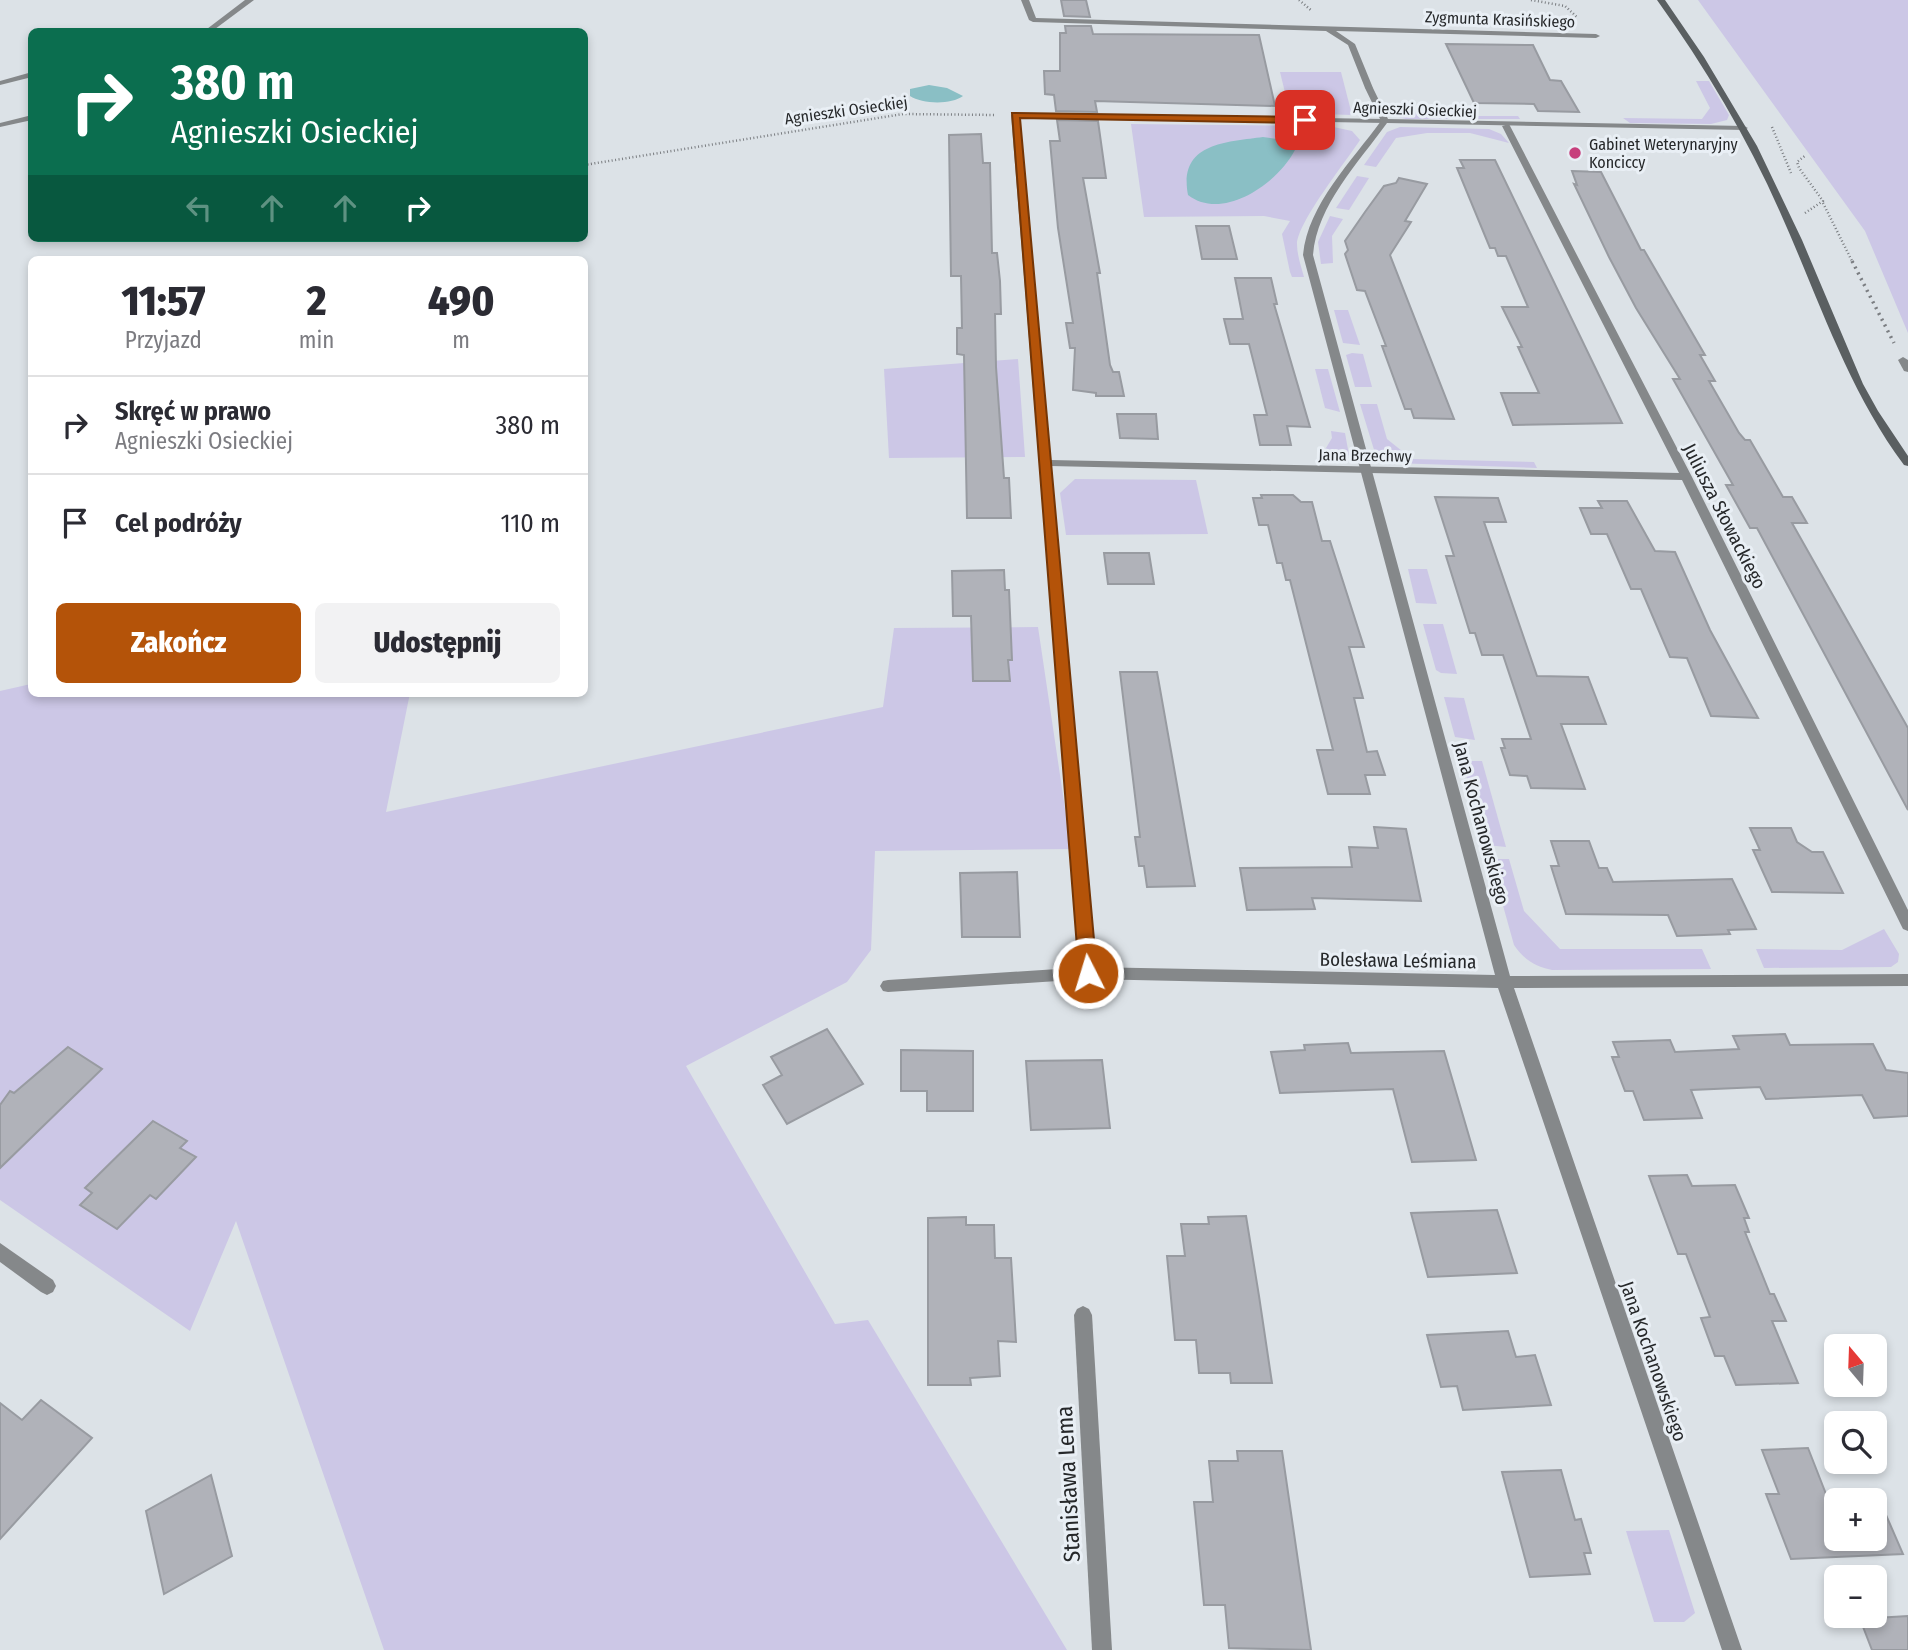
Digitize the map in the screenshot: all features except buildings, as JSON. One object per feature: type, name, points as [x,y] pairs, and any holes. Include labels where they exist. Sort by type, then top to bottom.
[{"type":"street","points":[[212,28],[250,0]]},
{"type":"street","name":"Zygmunta Krasińskiego","points":[[1024,0],[1033,20],[1325,26],[1596,36]]},
{"type":"street","points":[[1661,0],[1700,52],[1744,128],[1788,220],[1840,351],[1887,437],[1908,463]]},
{"type":"street","points":[[1325,26],[1351,44],[1385,121]]},
{"type":"street","points":[[0,83],[28,75]]},
{"type":"street","points":[[1015,115],[1088,973]]},
{"type":"street","name":"Agnieszki Osieckiej","points":[[1015,115],[1385,121],[1506,126],[1744,128]]},
{"type":"street","points":[[0,125],[28,118]]},
{"type":"street","name":"Jana Kochanowskiego","points":[[1385,121],[1329,200],[1307,244],[1504,982],[1732,1650]]},
{"type":"street","name":"Juliusza Słowackiego","points":[[1506,126],[1686,477],[1908,925]]},
{"type":"street","name":"Jana Brzechwy","points":[[1043,463],[1686,477]]},
{"type":"street","name":"Bolesława Leśmiana","points":[[888,986],[1088,973],[1504,982],[1908,980]]},
{"type":"street","points":[[0,1251],[47,1286]]},
{"type":"street","name":"Stanisława Lema","points":[[1083,1315],[1102,1650]]},
{"type":"path","name":"Zygmunta Krasińskiego","points":[[1531,0],[1565,6],[1596,36]]},
{"type":"path","name":"Agnieszki Osieckiej","points":[[588,163],[903,114],[1015,115]]},
{"type":"path","points":[[1806,155],[1797,162],[1799,168],[1823,203],[1905,364]]},
{"type":"path","points":[[1788,220],[1823,203]]},
{"type":"shaded area","points":[[1698,0],[1908,0],[1908,333],[1865,231]]},
{"type":"shaded area","points":[[1280,72],[1341,72],[1352,115],[1290,113]]},
{"type":"shaded area","points":[[1696,81],[1709,81],[1729,115],[1727,120],[1711,124],[1630,123],[1623,118],[1702,119],[1710,108]]},
{"type":"shaded area","points":[[1389,107],[1435,116],[1518,116],[1520,119],[1406,119],[1394,116],[1386,110]]},
{"type":"shaded area","points":[[1131,124],[1329,126],[1352,131],[1360,140],[1313,208],[1299,234],[1297,248],[1304,277],[1292,277],[1290,272],[1282,234],[1290,221],[1264,216],[1144,217]]},
{"type":"shaded area","points":[[1400,127],[1489,129],[1501,134],[1509,143],[1470,133],[1427,133],[1396,138],[1376,167],[1364,165],[1387,132]]},
{"type":"shaded area","points":[[1357,176],[1369,178],[1349,210],[1336,208]]},
{"type":"shaded area","points":[[1330,216],[1343,219],[1332,236],[1333,263],[1321,264],[1318,242]]},
{"type":"shaded area","points":[[1334,310],[1348,310],[1360,345],[1343,343]]},
{"type":"shaded area","points":[[1363,354],[1372,387],[1355,387],[1346,355]]},
{"type":"shaded area","points":[[1018,359],[1025,457],[889,458],[884,369]]},
{"type":"shaded area","points":[[1315,369],[1328,369],[1340,412],[1325,408]]},
{"type":"shaded area","points":[[1360,404],[1377,404],[1387,439],[1412,459],[1534,462],[1537,468],[1393,463],[1375,453]]},
{"type":"shaded area","points":[[1331,431],[1345,433],[1349,455],[1339,463],[1321,463],[1320,458],[1332,438]]},
{"type":"shaded area","points":[[1075,479],[1196,480],[1208,534],[1066,535],[1060,493]]},
{"type":"shaded area","points":[[1408,569],[1427,569],[1437,604],[1416,603]]},
{"type":"shaded area","points":[[1423,624],[1443,624],[1457,674],[1436,670]]},
{"type":"shaded area","points":[[1038,627],[1071,849],[875,851],[871,950],[847,982],[686,1066],[835,1324],[868,1320],[1067,1650],[384,1650],[236,1221],[190,1331],[0,1200],[0,691],[28,685],[28,697],[409,697],[386,812],[883,707],[894,628]]},
{"type":"shaded area","points":[[1444,697],[1464,698],[1475,740],[1455,737]]},
{"type":"shaded area","points":[[1462,761],[1482,761],[1506,847],[1486,845]]},
{"type":"shaded area","points":[[1490,859],[1509,859],[1524,911],[1560,949],[1702,949],[1711,969],[1552,970],[1541,967],[1521,954],[1514,945]]},
{"type":"shaded area","points":[[1884,929],[1899,954],[1898,962],[1891,967],[1764,968],[1756,949],[1842,950]]},
{"type":"shaded area","points":[[1669,1530],[1695,1613],[1684,1622],[1654,1622],[1626,1531]]},
{"type":"water","points":[[929,85],[947,88],[963,96],[951,101],[936,102],[922,101],[910,96],[910,89]]},
{"type":"water","points":[[1263,137],[1283,140],[1295,150],[1287,163],[1263,186],[1233,201],[1217,204],[1202,202],[1188,195],[1187,178],[1190,165],[1198,155],[1220,144]]},
{"type":"place","name":"Gabinet Weterynaryjny Konciccy","points":[[1575,153]]},
{"type":"route","points":[[1088,973],[1015,115],[1305,120]]}]
